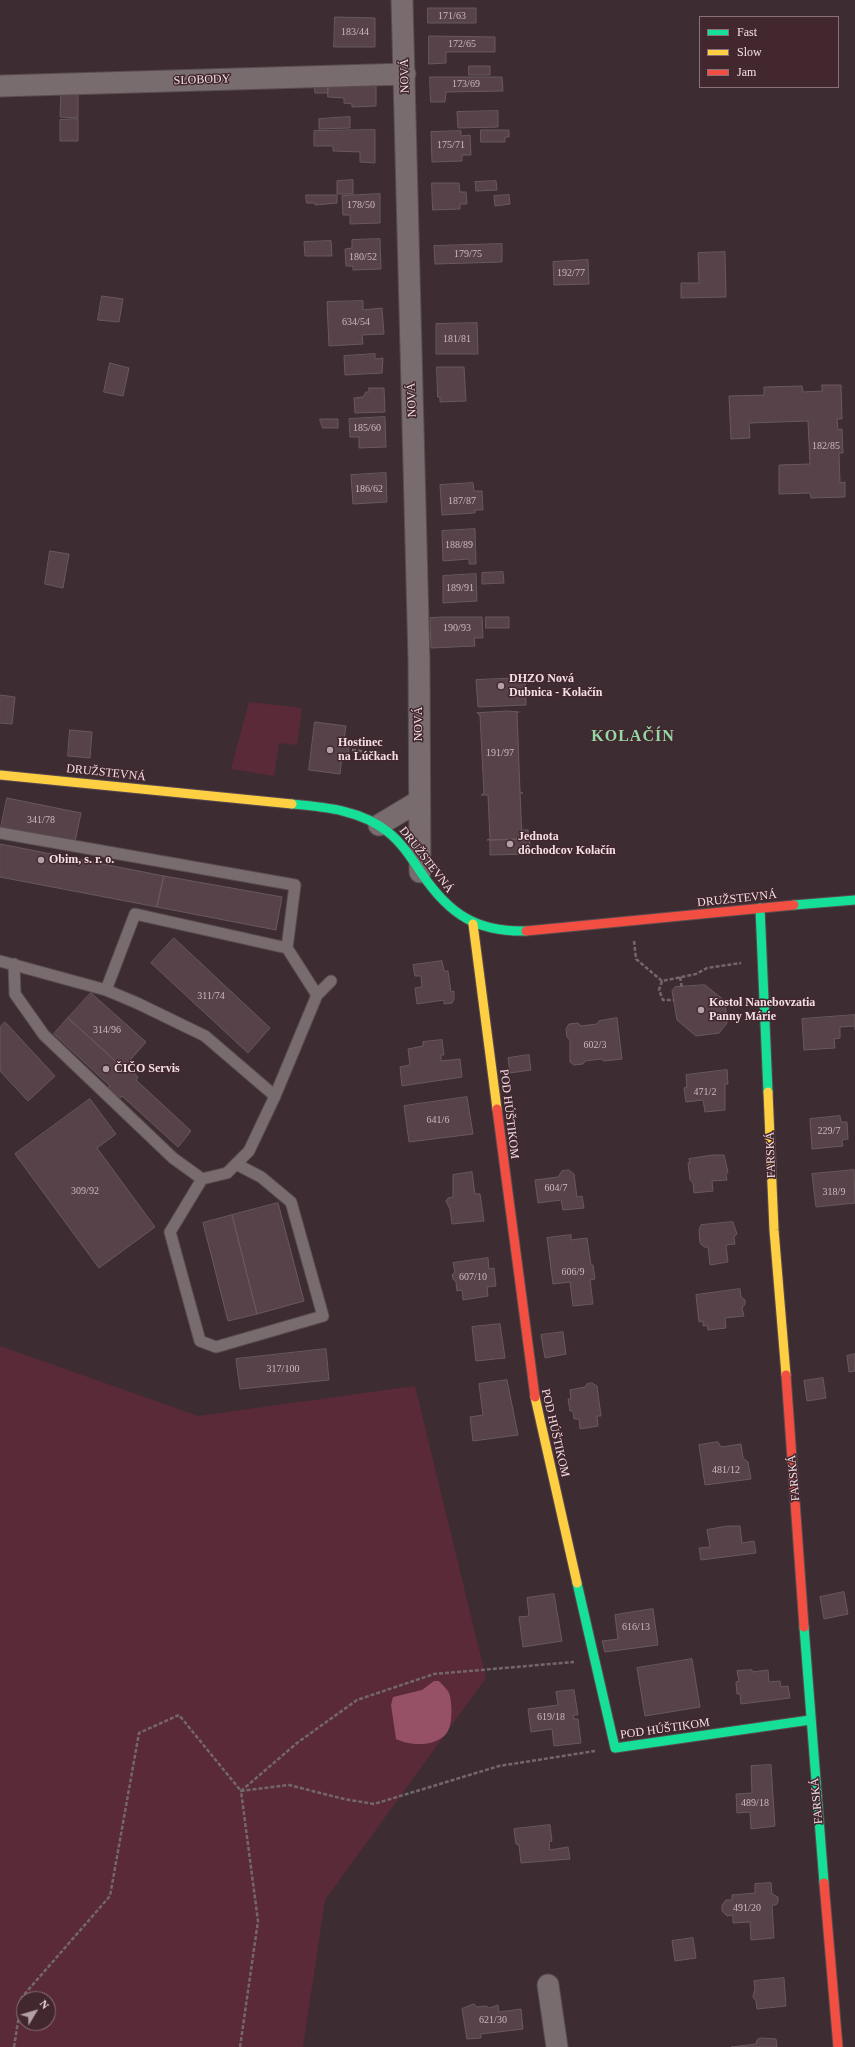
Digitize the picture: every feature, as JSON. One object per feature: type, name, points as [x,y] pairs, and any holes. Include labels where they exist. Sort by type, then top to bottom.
[{"type":"street","name":"NOVÁ","points":[[402,0],[405,74],[420,872]]},
{"type":"street","name":"SLOBODY","points":[[0,86],[405,74]]},
{"type":"street","name":"DRUŽSTEVNÁ","points":[[0,775],[281,803],[357,815],[379,825],[399,842],[437,896],[449,909],[473,924],[494,930],[517,931],[633,922],[760,908],[855,900]]},
{"type":"street","points":[[379,825],[419,801]]},
{"type":"street","name":"FARSKÁ","points":[[760,908],[774,1230],[796,1503],[810,1720],[838,2047]]},
{"type":"street","name":"POD HÚŠTIKOM","points":[[473,924],[532,1384],[615,1748],[810,1720]]},
{"type":"street","points":[[548,1985],[557,2047]]},
{"type":"lane","points":[[0,833],[295,885],[287,948],[317,995]]},
{"type":"lane","points":[[106,990],[136,914],[287,948]]},
{"type":"lane","points":[[0,961],[106,990],[137,1002],[204,1036],[275,1096]]},
{"type":"lane","points":[[14,964],[15,994],[44,1035],[173,1158],[202,1179]]},
{"type":"lane","points":[[236,1164],[261,1177],[291,1202],[323,1316],[216,1346],[200,1341],[170,1232],[202,1179],[227,1173],[236,1164],[249,1151],[275,1096],[317,995],[331,981]]},
{"type":"path","points":[[352,750],[419,759]]},
{"type":"path","points":[[634,938],[636,959],[662,981]]},
{"type":"path","points":[[662,981],[696,974],[707,968],[763,960]]},
{"type":"path","points":[[680,977],[682,988]]},
{"type":"path","points":[[662,981],[659,990],[663,1000],[674,1000]]},
{"type":"path","points":[[241,1791],[297,1743],[356,1700],[434,1674],[596,1660]]},
{"type":"path","points":[[14,2047],[22,1997],[110,1896],[139,1733],[179,1715],[241,1791],[258,1921],[240,2047]]},
{"type":"path","points":[[241,1791],[289,1785],[344,1800],[374,1804],[499,1766],[615,1748]]},
{"type":"shaded area","points":[[249,702],[302,708],[297,745],[279,743],[274,776],[231,769]]},
{"type":"shaded area","points":[[0,1346],[198,1416],[415,1386],[486,1678],[325,1900],[303,2047],[0,2047]]},
{"type":"shaded area","points":[[434,1681],[439,1681],[450,1696],[451,1721],[446,1734],[436,1741],[422,1744],[408,1743],[396,1739],[391,1705],[393,1697],[422,1690]]},
{"type":"building","points":[[428,8],[476,8],[476,23],[428,23]]},
{"type":"building","points":[[335,17],[375,18],[375,47],[334,47]]},
{"type":"building","points":[[429,36],[495,37],[495,52],[446,52],[446,63],[429,64]]},
{"type":"building","points":[[469,66],[490,66],[490,75],[469,75]]},
{"type":"building","points":[[430,77],[502,77],[503,91],[446,92],[445,102],[431,102]]},
{"type":"building","points":[[328,82],[376,84],[376,106],[352,107],[352,104],[344,103],[344,98],[328,97]]},
{"type":"building","points":[[328,82],[328,93],[315,93],[314,83]]},
{"type":"building","points":[[78,91],[78,118],[60,117],[61,92]]},
{"type":"building","points":[[498,111],[498,127],[458,128],[457,112]]},
{"type":"building","points":[[350,117],[350,128],[319,129],[319,119]]},
{"type":"building","points":[[78,119],[78,141],[60,141],[60,120]]},
{"type":"building","points":[[375,130],[375,163],[360,162],[360,152],[333,151],[333,146],[314,146],[314,131]]},
{"type":"building","points":[[481,130],[509,130],[509,137],[505,137],[505,142],[481,142]]},
{"type":"building","points":[[461,131],[461,136],[470,135],[471,155],[462,155],[462,161],[432,162],[431,132]]},
{"type":"building","points":[[353,180],[353,194],[337,194],[337,181]]},
{"type":"building","points":[[496,181],[497,190],[476,191],[475,182]]},
{"type":"building","points":[[432,183],[459,183],[460,192],[466,192],[467,204],[460,204],[460,209],[433,210]]},
{"type":"building","points":[[380,194],[380,223],[350,224],[350,215],[343,215],[342,196]]},
{"type":"building","points":[[306,195],[337,195],[337,203],[315,205],[315,203],[307,203]]},
{"type":"building","points":[[509,195],[510,204],[495,206],[494,196]]},
{"type":"building","points":[[380,239],[381,269],[353,270],[353,266],[346,266],[345,249],[352,248],[352,240]]},
{"type":"building","points":[[331,241],[332,256],[305,256],[304,242]]},
{"type":"building","points":[[502,244],[502,262],[435,264],[434,246]]},
{"type":"building","points":[[725,252],[726,297],[681,298],[681,283],[699,283],[698,253]]},
{"type":"building","points":[[588,260],[589,284],[554,285],[553,262]]},
{"type":"building","points":[[102,296],[123,299],[119,322],[98,320]]},
{"type":"building","points":[[363,301],[363,310],[382,308],[384,334],[362,335],[363,344],[329,346],[327,302]]},
{"type":"building","points":[[477,323],[478,354],[436,354],[436,324]]},
{"type":"building","points":[[375,354],[375,359],[383,358],[382,373],[345,375],[344,356]]},
{"type":"building","points":[[110,363],[129,368],[123,396],[104,392]]},
{"type":"building","points":[[437,367],[464,367],[466,401],[440,402],[440,397],[438,397]]},
{"type":"building","points":[[822,385],[841,385],[842,419],[837,419],[838,430],[842,429],[843,453],[839,453],[840,483],[845,482],[845,497],[811,498],[810,493],[779,494],[779,465],[810,464],[808,421],[749,423],[750,438],[731,439],[729,396],[764,395],[764,387],[802,386],[803,392],[822,391]]},
{"type":"building","points":[[369,388],[384,388],[385,412],[355,413],[354,398],[363,397],[366,392],[369,392]]},
{"type":"building","points":[[385,417],[386,447],[359,448],[359,437],[350,437],[349,419]]},
{"type":"building","points":[[320,419],[338,419],[338,428],[323,428]]},
{"type":"building","points":[[386,473],[387,502],[353,504],[351,475]]},
{"type":"building","points":[[473,483],[474,491],[482,491],[483,510],[475,510],[475,513],[442,515],[440,485]]},
{"type":"building","points":[[475,529],[476,564],[469,564],[469,559],[443,561],[442,531]]},
{"type":"building","points":[[50,551],[69,554],[63,588],[45,584]]},
{"type":"building","points":[[503,572],[504,583],[482,584],[482,573]]},
{"type":"building","points":[[476,574],[477,601],[443,603],[443,576]]},
{"type":"building","points":[[482,617],[483,638],[474,638],[475,646],[431,648],[430,618]]},
{"type":"building","points":[[486,617],[509,617],[509,628],[486,628]]},
{"type":"building","name":"DHZO Nová Dubnica - Kolačín","points":[[525,678],[526,705],[478,707],[476,680]]},
{"type":"building","points":[[0,695],[15,697],[12,724],[0,723]]},
{"type":"building","points":[[508,711],[519,712],[517,713],[520,792],[523,793],[520,793],[522,837],[525,839],[487,840],[490,839],[488,795],[481,795],[484,793],[480,715],[477,713]]},
{"type":"building","name":"Hostinec na Lúčkach","points":[[315,722],[346,726],[343,746],[349,746],[348,755],[342,754],[340,774],[309,770]]},
{"type":"building","points":[[70,730],[92,732],[90,758],[68,756]]},
{"type":"building","points":[[7,798],[81,813],[75,842],[1,828]]},
{"type":"building","name":"Jednota dôchodcov Kolačín","points":[[521,830],[528,830],[531,854],[490,855],[490,840],[525,839],[522,837]]},
{"type":"building","name":"Obim, s. r. o.","points":[[0,844],[164,876],[157,907],[0,877]]},
{"type":"building","points":[[164,876],[282,897],[276,930],[157,907]]},
{"type":"building","points":[[174,938],[270,1028],[248,1053],[151,963]]},
{"type":"building","points":[[442,961],[444,971],[448,971],[451,992],[454,991],[454,999],[452,1003],[444,1004],[444,1000],[417,1004],[415,988],[422,987],[421,976],[415,976],[413,965]]},
{"type":"building","name":"Kostol Nanebovzatia Panny Márie","points":[[705,985],[725,1001],[727,1023],[719,1033],[696,1036],[677,1020],[672,991],[675,987]]},
{"type":"building","points":[[91,993],[146,1042],[123,1068],[68,1018]]},
{"type":"building","points":[[855,1015],[855,1026],[840,1027],[840,1038],[834,1039],[835,1048],[804,1050],[802,1019]]},
{"type":"building","points":[[68,1018],[123,1068],[127,1066],[138,1077],[136,1080],[191,1131],[178,1147],[122,1096],[119,1099],[107,1089],[110,1086],[54,1034]]},
{"type":"building","points":[[617,1018],[622,1059],[585,1061],[583,1064],[574,1065],[570,1062],[570,1040],[567,1037],[566,1029],[569,1024],[578,1023],[581,1026],[597,1024],[599,1021]]},
{"type":"building","points":[[5,1022],[55,1076],[28,1101],[0,1071],[0,1027]]},
{"type":"building","points":[[442,1040],[444,1055],[441,1055],[441,1061],[460,1059],[462,1077],[402,1086],[400,1067],[410,1065],[408,1049],[423,1046],[423,1042]]},
{"type":"building","points":[[529,1055],[531,1070],[510,1073],[508,1058]]},
{"type":"building","points":[[727,1070],[728,1084],[725,1084],[725,1110],[705,1112],[703,1100],[686,1102],[684,1088],[687,1087],[686,1075]]},
{"type":"building","points":[[467,1097],[473,1134],[409,1142],[404,1106]]},
{"type":"building","points":[[90,1099],[116,1134],[97,1148],[155,1227],[99,1268],[15,1154]]},
{"type":"building","points":[[840,1116],[841,1122],[847,1122],[848,1139],[842,1140],[843,1146],[812,1149],[810,1119]]},
{"type":"building","points":[[713,1155],[724,1155],[728,1172],[726,1174],[727,1180],[712,1181],[713,1191],[694,1193],[693,1183],[690,1180],[689,1159]]},
{"type":"building","points":[[569,1170],[574,1174],[577,1197],[582,1196],[584,1208],[563,1210],[561,1200],[538,1203],[535,1180],[558,1177],[562,1171]]},
{"type":"building","points":[[854,1170],[855,1203],[816,1207],[812,1174]]},
{"type":"building","points":[[472,1172],[475,1194],[480,1194],[484,1221],[452,1224],[450,1209],[446,1201],[448,1198],[453,1197],[453,1175]]},
{"type":"building","points":[[278,1203],[304,1301],[257,1314],[232,1215]]},
{"type":"building","points":[[232,1215],[257,1314],[228,1321],[203,1223]]},
{"type":"building","points":[[733,1222],[737,1234],[734,1237],[735,1244],[726,1245],[728,1262],[710,1265],[708,1247],[704,1247],[700,1243],[699,1230],[701,1225]]},
{"type":"building","points":[[571,1235],[571,1240],[587,1238],[591,1265],[593,1265],[595,1279],[590,1280],[593,1304],[573,1306],[570,1282],[553,1284],[547,1238]]},
{"type":"building","points":[[488,1258],[489,1269],[494,1268],[496,1286],[487,1287],[488,1296],[463,1300],[462,1290],[457,1291],[456,1282],[453,1279],[452,1275],[455,1272],[453,1263]]},
{"type":"building","points":[[740,1289],[741,1297],[745,1300],[745,1304],[742,1308],[744,1316],[725,1318],[726,1328],[708,1330],[707,1325],[703,1326],[703,1321],[699,1322],[696,1295]]},
{"type":"building","points":[[500,1324],[505,1358],[476,1361],[472,1327]]},
{"type":"building","points":[[563,1332],[566,1354],[545,1358],[541,1335]]},
{"type":"building","points":[[326,1349],[329,1380],[240,1389],[236,1359]]},
{"type":"building","points":[[855,1354],[855,1371],[849,1372],[847,1356]]},
{"type":"building","points":[[823,1378],[826,1398],[807,1401],[804,1381]]},
{"type":"building","points":[[507,1380],[518,1435],[473,1441],[470,1417],[483,1415],[479,1384]]},
{"type":"building","points":[[592,1383],[597,1386],[601,1416],[597,1416],[598,1426],[580,1429],[579,1419],[574,1419],[573,1411],[570,1411],[568,1399],[571,1399],[570,1390],[585,1387],[587,1384]]},
{"type":"building","points":[[718,1442],[721,1447],[741,1444],[743,1458],[748,1462],[751,1479],[705,1485],[699,1445]]},
{"type":"building","points":[[728,1526],[740,1526],[742,1543],[754,1541],[756,1553],[701,1560],[699,1548],[710,1547],[707,1530]]},
{"type":"building","points":[[844,1592],[848,1614],[824,1619],[820,1597]]},
{"type":"building","points":[[554,1594],[562,1641],[523,1647],[519,1617],[529,1616],[527,1598]]},
{"type":"building","points":[[653,1609],[658,1645],[605,1652],[602,1641],[618,1639],[615,1615]]},
{"type":"building","points":[[692,1659],[700,1707],[645,1716],[637,1668]]},
{"type":"building","points":[[752,1670],[752,1672],[768,1670],[769,1682],[780,1681],[781,1687],[788,1686],[790,1698],[741,1704],[740,1694],[737,1694],[736,1682],[739,1681],[737,1671]]},
{"type":"building","points":[[574,1690],[578,1715],[573,1715],[574,1719],[578,1719],[581,1743],[554,1746],[552,1729],[531,1732],[528,1709],[558,1705],[556,1692]]},
{"type":"building","points":[[771,1765],[775,1826],[751,1829],[750,1812],[737,1813],[736,1794],[752,1793],[751,1766]]},
{"type":"building","points":[[550,1825],[552,1841],[549,1842],[550,1850],[568,1847],[570,1859],[521,1863],[519,1845],[516,1844],[514,1829]]},
{"type":"building","points":[[771,1883],[772,1894],[778,1897],[778,1902],[776,1905],[772,1905],[774,1938],[751,1940],[750,1922],[733,1923],[733,1915],[727,1916],[722,1911],[722,1905],[726,1900],[732,1900],[732,1895],[755,1893],[755,1884]]},
{"type":"building","points":[[693,1938],[696,1958],[675,1961],[672,1941]]},
{"type":"building","points":[[784,1978],[786,2006],[757,2009],[756,2001],[753,1997],[755,1988],[754,1981]]},
{"type":"building","points":[[474,2004],[477,2007],[486,2006],[489,2008],[498,2005],[499,2012],[521,2009],[523,2029],[481,2034],[481,2038],[467,2039],[462,2009]]},
{"type":"building","points":[[761,2038],[776,2039],[777,2047],[731,2047],[756,2044],[757,2040]]},
{"type":"traffic: fast","points":[[292,804],[330,808],[354,814],[366,819],[388,832],[398,841],[432,888],[454,910],[479,924],[509,931],[526,931]]},
{"type":"traffic: fast","points":[[794,905],[855,900]]},
{"type":"traffic: fast","points":[[760,908],[768,1092]]},
{"type":"traffic: fast","points":[[577,1583],[615,1748],[810,1720]]},
{"type":"traffic: fast","points":[[804,1627],[824,1883]]},
{"type":"traffic: slow","points":[[0,775],[292,804]]},
{"type":"traffic: slow","points":[[473,924],[497,1109]]},
{"type":"traffic: slow","points":[[768,1092],[774,1230],[786,1375]]},
{"type":"traffic: slow","points":[[535,1397],[577,1583]]},
{"type":"traffic: jam","points":[[526,931],[794,905]]},
{"type":"traffic: jam","points":[[497,1109],[535,1397]]},
{"type":"traffic: jam","points":[[786,1375],[804,1627]]},
{"type":"traffic: jam","points":[[824,1883],[838,2047]]},
{"type":"place","name":"DHZO Nová Dubnica - Kolačín","points":[[501,686]]},
{"type":"place","name":"Hostinec na Lúčkach","points":[[330,750]]},
{"type":"place","name":"Jednota dôchodcov Kolačín","points":[[510,844]]},
{"type":"place","name":"Obim, s. r. o.","points":[[41,860]]},
{"type":"place","name":"Kostol Nanebovzatia Panny Márie","points":[[701,1010]]},
{"type":"place","name":"ČIČO Servis","points":[[106,1069]]},
{"type":"district","name":"KOLAČÍN","points":[[633,737]]}]
